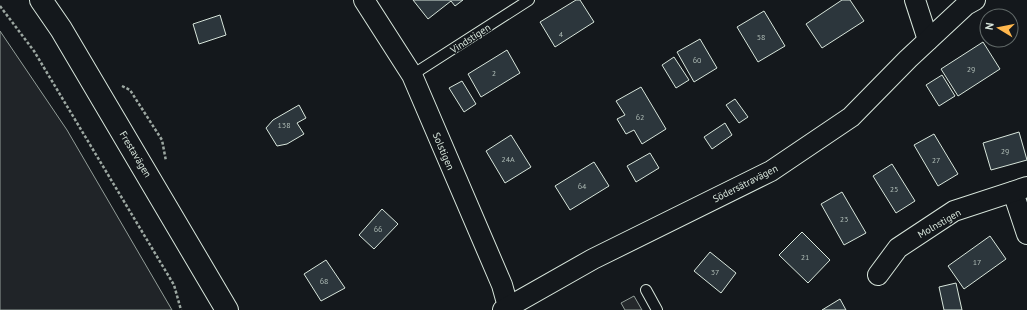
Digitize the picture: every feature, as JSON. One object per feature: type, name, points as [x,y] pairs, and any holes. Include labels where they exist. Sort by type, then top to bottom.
[{"type":"street","name":"Frestavägen","points":[[42,0],[61,29],[228,310]]},
{"type":"street","name":"Solstigen","points":[[364,0],[412,75],[502,285],[507,309]]},
{"type":"street","points":[[915,0],[928,40]]},
{"type":"street","name":"Södersätravägen","points":[[507,309],[593,259],[771,171],[851,117],[928,40],[966,5],[975,0]]},
{"type":"street","name":"Molnstigen","points":[[878,275],[898,248],[954,211],[1020,189],[1027,234]]},
{"type":"lane","name":"Vindstigen","points":[[412,75],[529,0]]},
{"type":"lane","points":[[646,290],[657,310]]},
{"type":"path","points":[[0,6],[34,51],[174,285],[181,310]]},
{"type":"shaded area","points":[[0,31],[67,130],[172,310],[0,310]]},
{"type":"shaded area","points":[[634,296],[642,310],[625,310],[621,303]]},
{"type":"building","points":[[413,0],[463,0],[455,6],[451,1],[428,19]]},
{"type":"building","points":[[576,0],[580,0],[594,22],[555,47],[540,22]]},
{"type":"building","points":[[842,0],[850,0],[864,21],[822,48],[806,24]]},
{"type":"building","points":[[764,11],[785,46],[758,62],[737,27]]},
{"type":"building","points":[[220,15],[226,35],[199,44],[193,24]]},
{"type":"building","points":[[700,39],[717,68],[694,82],[677,52]]},
{"type":"building","points":[[979,45],[979,48],[987,48],[1000,69],[958,96],[941,69]]},
{"type":"building","points":[[507,50],[520,73],[481,97],[468,74]]},
{"type":"building","points":[[674,57],[689,80],[676,88],[662,65]]},
{"type":"building","points":[[942,75],[955,96],[939,106],[926,85]]},
{"type":"building","points":[[462,81],[476,104],[464,112],[449,88]]},
{"type":"building","points":[[641,87],[666,129],[642,144],[634,130],[626,134],[617,119],[625,115],[616,101]]},
{"type":"building","points":[[735,99],[748,117],[739,123],[726,105]]},
{"type":"building","points":[[299,105],[306,118],[297,123],[304,134],[287,144],[277,146],[266,128],[273,120]]},
{"type":"building","points":[[725,123],[732,135],[712,149],[704,137]]},
{"type":"building","points":[[1019,132],[1027,160],[991,170],[983,143]]},
{"type":"building","points":[[934,134],[958,174],[938,186],[914,145]]},
{"type":"building","points":[[511,135],[531,167],[505,183],[486,151]]},
{"type":"building","points":[[650,153],[659,168],[636,182],[627,166]]},
{"type":"building","points":[[594,162],[609,186],[570,210],[555,186]]},
{"type":"building","points":[[892,164],[915,201],[896,213],[873,176]]},
{"type":"building","points":[[842,192],[866,233],[844,245],[821,204]]},
{"type":"building","points":[[382,209],[398,224],[374,249],[359,235]]},
{"type":"building","points":[[802,232],[830,260],[808,283],[779,255]]},
{"type":"building","points":[[990,236],[1006,259],[964,289],[948,266]]},
{"type":"building","points":[[710,252],[736,273],[721,293],[694,271]]},
{"type":"building","points":[[326,260],[345,288],[321,301],[304,274]]},
{"type":"building","points":[[956,283],[962,310],[944,310],[939,287]]},
{"type":"building","points":[[840,299],[846,310],[822,310]]}]
